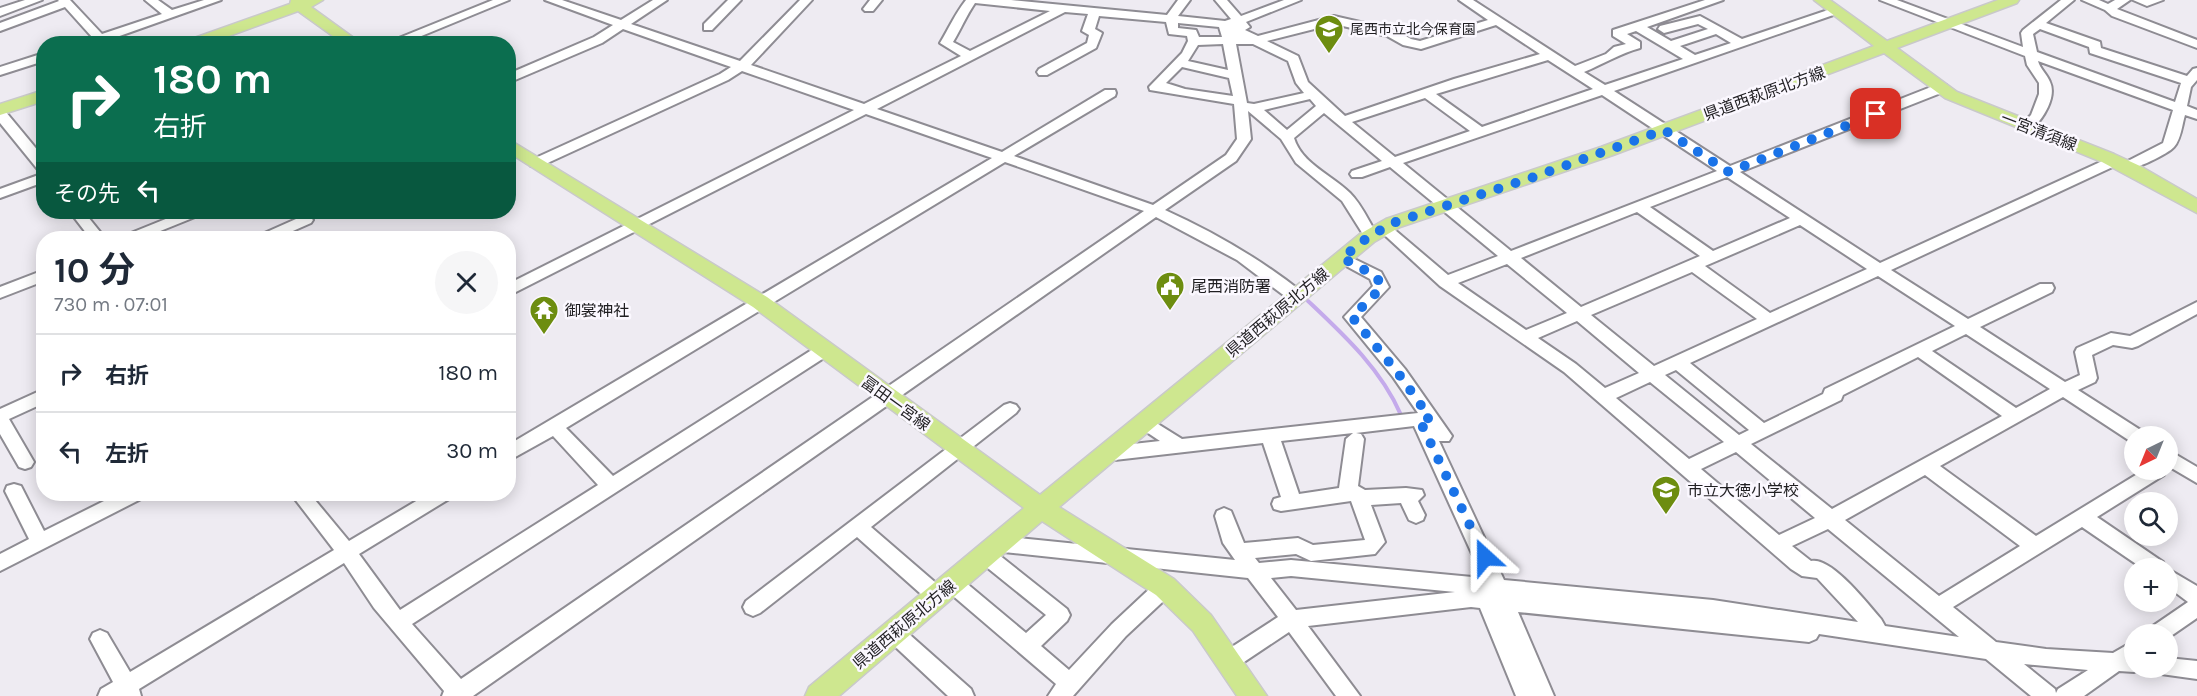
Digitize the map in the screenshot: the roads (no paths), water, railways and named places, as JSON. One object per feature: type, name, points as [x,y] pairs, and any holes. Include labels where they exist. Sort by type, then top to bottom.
[{"type":"main road","points":[[202,36],[298,2],[316,0]]},
{"type":"main road","name":"一宮清須線","points":[[1821,0],[1941,88],[1973,105],[2121,164],[2197,207]]},
{"type":"main road","points":[[1885,48],[2012,0]]},
{"type":"main road","points":[[211,36],[298,2]]},
{"type":"main road","points":[[298,2],[344,36]]},
{"type":"main road","name":"県道西萩原北方線","points":[[819,696],[1041,508],[1342,258],[1377,232],[1664,130],[1885,48]]},
{"type":"main road","points":[[0,110],[36,96]]},
{"type":"main road","name":"冨田一宮線","points":[[516,149],[760,302],[1041,508],[1165,587],[1202,623],[1253,696]]},
{"type":"street","points":[[0,12],[36,0]]},
{"type":"street","points":[[151,0],[171,15]]},
{"type":"street","points":[[106,36],[215,0]]},
{"type":"street","points":[[411,36],[503,0]]},
{"type":"street","points":[[551,0],[626,23],[1157,209],[1232,249],[1300,293]]},
{"type":"street","points":[[567,0],[626,23]]},
{"type":"street","points":[[516,76],[592,43],[661,0]]},
{"type":"street","points":[[708,27],[735,0]]},
{"type":"street","points":[[536,163],[724,77],[744,64],[806,0]]},
{"type":"street","points":[[971,56],[946,43],[957,26],[958,17],[974,0],[1231,29],[1294,59],[1302,83],[1318,100],[1939,606],[1997,654],[2039,694]]},
{"type":"street","points":[[1184,0],[1172,13],[1170,21],[1173,31],[1192,33],[1194,41]]},
{"type":"street","points":[[306,501],[398,622],[458,695],[1231,158],[1244,139],[1246,106],[1234,75],[1231,29],[1221,0]]},
{"type":"street","points":[[1295,0],[1231,29],[1194,41],[1179,63],[1157,86],[1246,106],[1318,100]]},
{"type":"street","points":[[1465,0],[2124,428]]},
{"type":"street","points":[[1574,71],[1610,57],[1618,50],[1635,45],[1617,33],[1717,0]]},
{"type":"street","points":[[1886,0],[2032,55],[2088,73],[2197,116]]},
{"type":"street","points":[[2040,25],[2068,0]]},
{"type":"street","points":[[2088,0],[2109,8],[2116,14],[2197,44]]},
{"type":"street","points":[[2109,8],[2124,0]]},
{"type":"street","points":[[2139,0],[2147,3],[2157,0]]},
{"type":"street","points":[[0,27],[65,2],[97,36]]},
{"type":"street","points":[[516,287],[1062,9]]},
{"type":"street","points":[[1357,174],[1835,11]]},
{"type":"street","points":[[1043,72],[1092,45],[1096,33],[1088,31],[1094,13]]},
{"type":"street","points":[[1258,40],[1334,20],[1391,33],[1407,42],[1421,45],[1498,21]]},
{"type":"street","points":[[1650,33],[1700,20],[1740,43]]},
{"type":"street","points":[[1604,396],[1880,270],[2121,164],[2168,146],[2172,140],[2185,86],[2193,76],[2094,50],[2096,45],[2040,25],[2034,26],[2027,33],[2034,65],[2045,83],[2045,94],[2042,109],[2027,126]]},
{"type":"street","points":[[1637,26],[1693,59]]},
{"type":"street","points":[[1671,45],[1718,30]]},
{"type":"street","points":[[119,32],[123,36]]},
{"type":"street","points":[[1343,121],[1550,55]]},
{"type":"street","points":[[0,71],[36,60]]},
{"type":"street","points":[[1179,63],[1234,75]]},
{"type":"street","points":[[1446,282],[1941,88]]},
{"type":"street","points":[[516,449],[1110,93]]},
{"type":"street","points":[[1427,93],[1480,133]]},
{"type":"street","points":[[1287,137],[1318,100]]},
{"type":"street","points":[[1246,106],[1287,137],[1296,154],[1354,205],[1362,227],[1377,232],[1570,368],[1776,545],[1809,570],[1817,568],[1824,572],[1874,625],[1878,633]]},
{"type":"street","points":[[0,110],[36,157]]},
{"type":"street","points":[[0,194],[36,180]]},
{"type":"street","points":[[1638,206],[1711,257]]},
{"type":"street","points":[[83,219],[92,231]]},
{"type":"street","points":[[143,231],[164,219]]},
{"type":"street","points":[[281,231],[305,219]]},
{"type":"street","points":[[1527,336],[1801,219]]},
{"type":"street","points":[[1342,258],[1376,276],[1382,287],[1352,317],[1398,373],[1425,418],[1496,597],[1543,696]]},
{"type":"street","points":[[1693,265],[1770,321]]},
{"type":"street","points":[[0,293],[36,278]]},
{"type":"street","points":[[1687,468],[1835,396],[1831,393],[2046,288]]},
{"type":"street","points":[[1776,545],[1831,519],[1928,467],[2064,389],[2089,378],[2083,352],[2111,339],[2132,342],[2197,307]]},
{"type":"street","points":[[398,622],[824,350]]},
{"type":"street","points":[[1919,350],[2016,417]]},
{"type":"street","points":[[1678,362],[1762,431]]},
{"type":"street","points":[[25,462],[0,417],[36,399]]},
{"type":"street","points":[[753,607],[1010,410]]},
{"type":"street","points":[[1106,454],[1425,418]]},
{"type":"street","points":[[1425,418],[1443,436]]},
{"type":"street","points":[[1145,422],[1179,446]]},
{"type":"street","points":[[554,426],[611,486]]},
{"type":"street","points":[[1270,436],[1287,503],[1354,496],[1410,495],[1416,515]]},
{"type":"street","points":[[1239,551],[1298,546],[1311,553],[1368,548],[1375,542],[1354,496],[1355,439]]},
{"type":"street","points":[[1928,467],[2035,546]]},
{"type":"street","points":[[2178,468],[2197,476]]},
{"type":"street","points":[[1939,606],[2140,480]]},
{"type":"street","points":[[14,491],[40,543]]},
{"type":"street","points":[[0,563],[121,501]]},
{"type":"street","points":[[100,639],[122,693],[346,551],[430,501]]},
{"type":"street","points":[[1224,516],[1233,543],[1349,696]]},
{"type":"street","points":[[2082,517],[2141,558]]},
{"type":"street","points":[[857,526],[944,590],[1026,646],[1064,690],[1119,630],[1165,587]]},
{"type":"street","points":[[992,550],[1118,556],[1253,570],[1291,568],[1496,597],[1997,654],[2046,658],[2124,658]]},
{"type":"street","points":[[992,550],[1060,615],[1026,646]]},
{"type":"street","points":[[2178,584],[2197,597]]},
{"type":"street","points":[[1496,597],[1527,696]]},
{"type":"street","points":[[1228,661],[1292,619],[1496,597],[1713,609],[1878,633],[1997,654]]},
{"type":"street","points":[[2172,624],[2197,607]]},
{"type":"street","points":[[894,633],[963,696]]},
{"type":"street","points":[[2066,696],[2124,661]]},
{"type":"street","points":[[2178,668],[2197,670]]},
{"type":"waterway","points":[[1308,301],[1348,340],[1372,368],[1393,398],[1401,415]]},
{"type":"place","name":"尾西市立北今保育園","points":[[1329,54]]},
{"type":"place","name":"尾西消防署","points":[[1170,312]]},
{"type":"place","name":"御裳神社","points":[[544,336]]},
{"type":"place","name":"市立大徳小学校","points":[[1666,516]]}]
